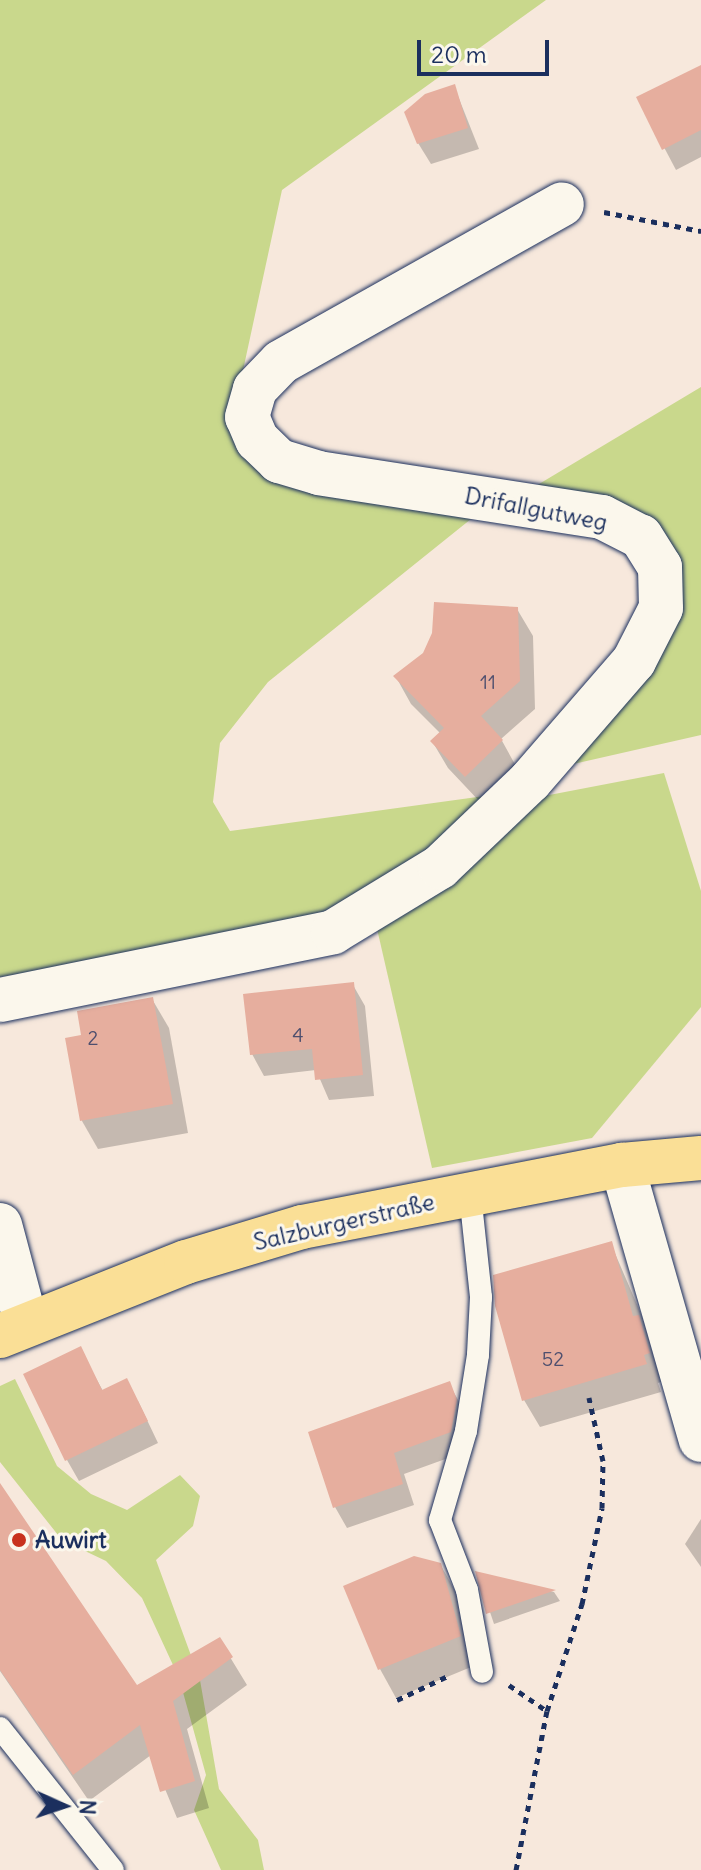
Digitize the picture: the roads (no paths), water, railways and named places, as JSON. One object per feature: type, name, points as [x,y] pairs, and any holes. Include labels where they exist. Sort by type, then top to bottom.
[{"type":"main road","name":"Salzburgerstraße","points":[[13,1329],[186,1262],[302,1227],[622,1165],[701,1158]]},
{"type":"street","name":"Drifallgutweg","points":[[0,1000],[333,932],[440,867],[530,781],[634,661],[661,608],[660,567],[641,537],[602,517],[319,473],[279,461],[257,440],[247,417],[255,389],[281,362],[562,204]]},
{"type":"street","points":[[622,1165],[701,1440]]},
{"type":"street","points":[[0,1225],[13,1329]]},
{"type":"lane","points":[[470,1194],[481,1297],[478,1355],[466,1431],[440,1520],[467,1590],[482,1672]]},
{"type":"lane","points":[[0,1728],[113,1870]]},
{"type":"place","name":"Auwirt","points":[[19,1540]]}]
